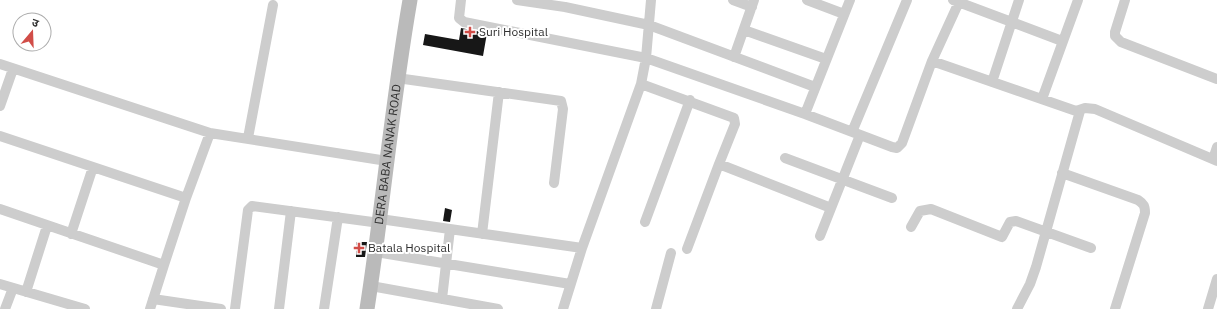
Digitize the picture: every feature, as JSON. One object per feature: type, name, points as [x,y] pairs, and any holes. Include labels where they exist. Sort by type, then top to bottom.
[{"type":"main road","name":"DERA BABA NANAK ROAD","points":[[367,309],[376,252],[397,78],[410,0]]},
{"type":"street","points":[[460,0],[459,18],[464,22],[646,58],[805,114],[892,147],[900,146],[932,61],[961,2],[1062,41]]},
{"type":"street","points":[[517,0],[565,7],[649,25],[815,87]]},
{"type":"street","points":[[563,309],[582,248],[641,84],[646,58],[652,0]]},
{"type":"street","points":[[733,0],[753,3],[734,57]]},
{"type":"street","points":[[806,0],[844,14]]},
{"type":"street","points":[[805,114],[850,0]]},
{"type":"street","points":[[820,236],[842,180],[856,133],[907,0]]},
{"type":"street","points":[[992,82],[1011,22],[1020,0]]},
{"type":"street","points":[[1042,99],[1078,0]]},
{"type":"street","points":[[1125,0],[1115,32],[1116,36],[1121,42],[1217,79]]},
{"type":"street","points":[[248,138],[272,5]]},
{"type":"street","points":[[744,30],[826,59]]},
{"type":"street","points":[[932,61],[1076,112],[1085,108],[1095,109],[1215,160],[1217,147]]},
{"type":"street","points":[[0,64],[210,133],[387,161]]},
{"type":"street","points":[[0,106],[13,69]]},
{"type":"street","points":[[397,78],[561,101],[563,109],[554,183]]},
{"type":"street","points":[[641,84],[690,100],[732,117],[736,121],[687,249]]},
{"type":"street","points":[[482,234],[499,92]]},
{"type":"street","points":[[645,222],[690,100]]},
{"type":"street","points":[[1017,309],[1030,284],[1080,111]]},
{"type":"street","points":[[210,133],[186,198],[152,304],[221,309]]},
{"type":"street","points":[[0,136],[186,198]]},
{"type":"street","points":[[784,158],[892,198]]},
{"type":"street","points":[[719,164],[831,208]]},
{"type":"street","points":[[71,234],[93,167]]},
{"type":"street","points":[[1062,173],[1138,200],[1143,203],[1145,208],[1145,213],[1115,309]]},
{"type":"street","points":[[235,309],[249,207],[254,206],[291,212],[450,229],[582,248]]},
{"type":"street","points":[[0,209],[164,265]]},
{"type":"street","points":[[911,227],[920,211],[931,209],[1002,237],[1010,222],[1013,221],[1091,248]]},
{"type":"street","points":[[279,309],[291,212]]},
{"type":"street","points":[[324,309],[338,217]]},
{"type":"street","points":[[26,292],[47,226]]},
{"type":"street","points":[[442,299],[450,229]]},
{"type":"street","points":[[376,252],[570,284]]},
{"type":"street","points":[[656,309],[671,252]]},
{"type":"street","points":[[1208,309],[1217,279]]},
{"type":"street","points":[[0,284],[85,309]]},
{"type":"street","points":[[370,286],[442,299],[457,305],[498,309]]},
{"type":"street","points":[[5,309],[13,288]]},
{"type":"building","points":[[461,28],[487,33],[483,56],[423,45],[425,34],[459,40]]},
{"type":"building","points":[[445,208],[452,210],[450,222],[443,221]]},
{"type":"building","points":[[356,242],[367,242],[365,257],[356,257]]},
{"type":"place","name":"Suri Hospital","points":[[470,32]]},
{"type":"place","name":"Batala Hospital","points":[[359,248]]}]
